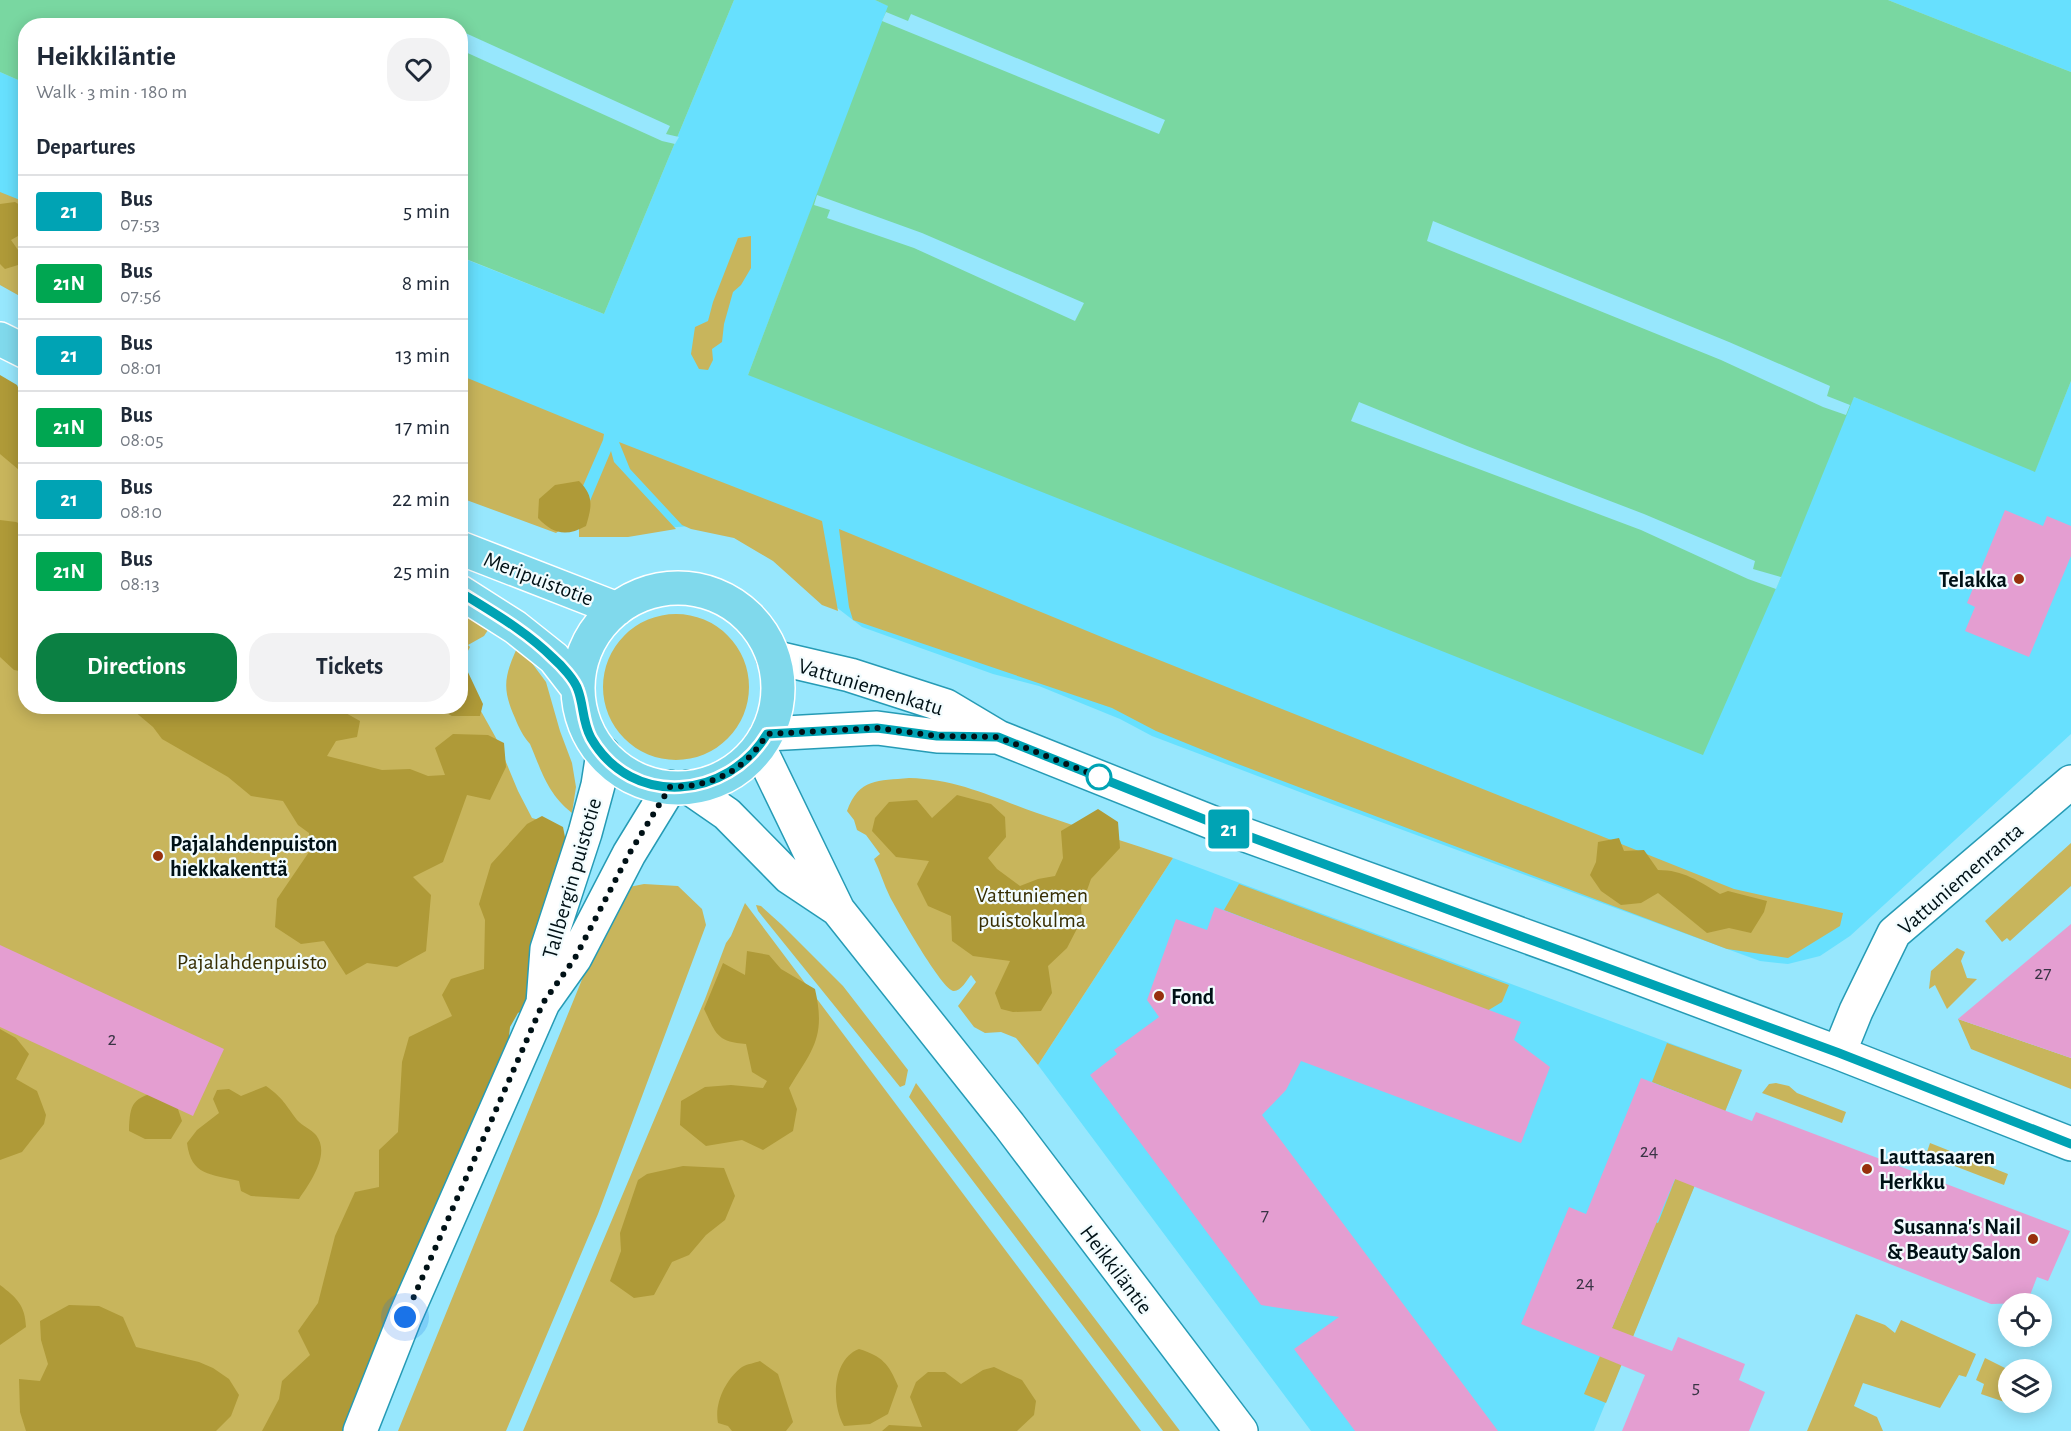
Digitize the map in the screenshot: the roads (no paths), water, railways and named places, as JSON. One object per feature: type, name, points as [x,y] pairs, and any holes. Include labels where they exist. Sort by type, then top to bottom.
[{"type":"main road","points":[[0,339],[18,348]]},
{"type":"main road","name":"Meripuistotie","points":[[468,551],[617,609]]},
{"type":"main road","points":[[693,588],[723,598],[749,617],[759,629],[773,657],[777,673],[777,704],[763,740],[735,770],[705,784],[679,787],[650,784],[633,777],[616,766],[603,753],[592,739],[585,723],[578,689],[584,652],[603,621],[617,609],[645,593],[661,589],[693,588]]},
{"type":"main road","name":"Meripuistotie","points":[[468,597],[515,627],[554,658],[578,689]]},
{"type":"street","name":"Vattuniemenkatu","points":[[773,657],[850,675],[946,706],[998,737],[1226,828],[1839,1053],[2071,1144]]},
{"type":"street","name":"Vattuniemenkatu","points":[[763,740],[877,728],[937,736],[998,737]]},
{"type":"street","name":"Heikkiläntie","points":[[763,740],[837,909],[1009,1125],[1240,1431]]},
{"type":"street","name":"Tallbergin puistotie","points":[[543,1003],[547,949],[585,833],[598,785],[603,753]]},
{"type":"street","name":"Vattuniemenranta","points":[[1839,1053],[1856,1011],[1894,933],[2071,782]]},
{"type":"street","name":"Heikkiläntie","points":[[679,787],[727,814],[789,877],[837,909]]},
{"type":"street","name":"Tallbergin puistotie","points":[[360,1431],[405,1317],[543,1003],[575,958],[629,854],[679,787]]},
{"type":"place","name":"Telakka","points":[[2019,579]]},
{"type":"place","name":"Pajalahdenpuiston hiekkakenttä","points":[[158,856]]},
{"type":"place","name":"Fond","points":[[1159,996]]},
{"type":"place","name":"Lauttasaaren Herkku","points":[[1867,1169]]},
{"type":"place","name":"Susanna's Nail & Beauty Salon","points":[[2033,1239]]},
{"type":"park label","name":"Vattuniemen puistokulma","points":[[1032,906]]},
{"type":"park label","name":"Pajalahdenpuisto","points":[[252,961]]}]
